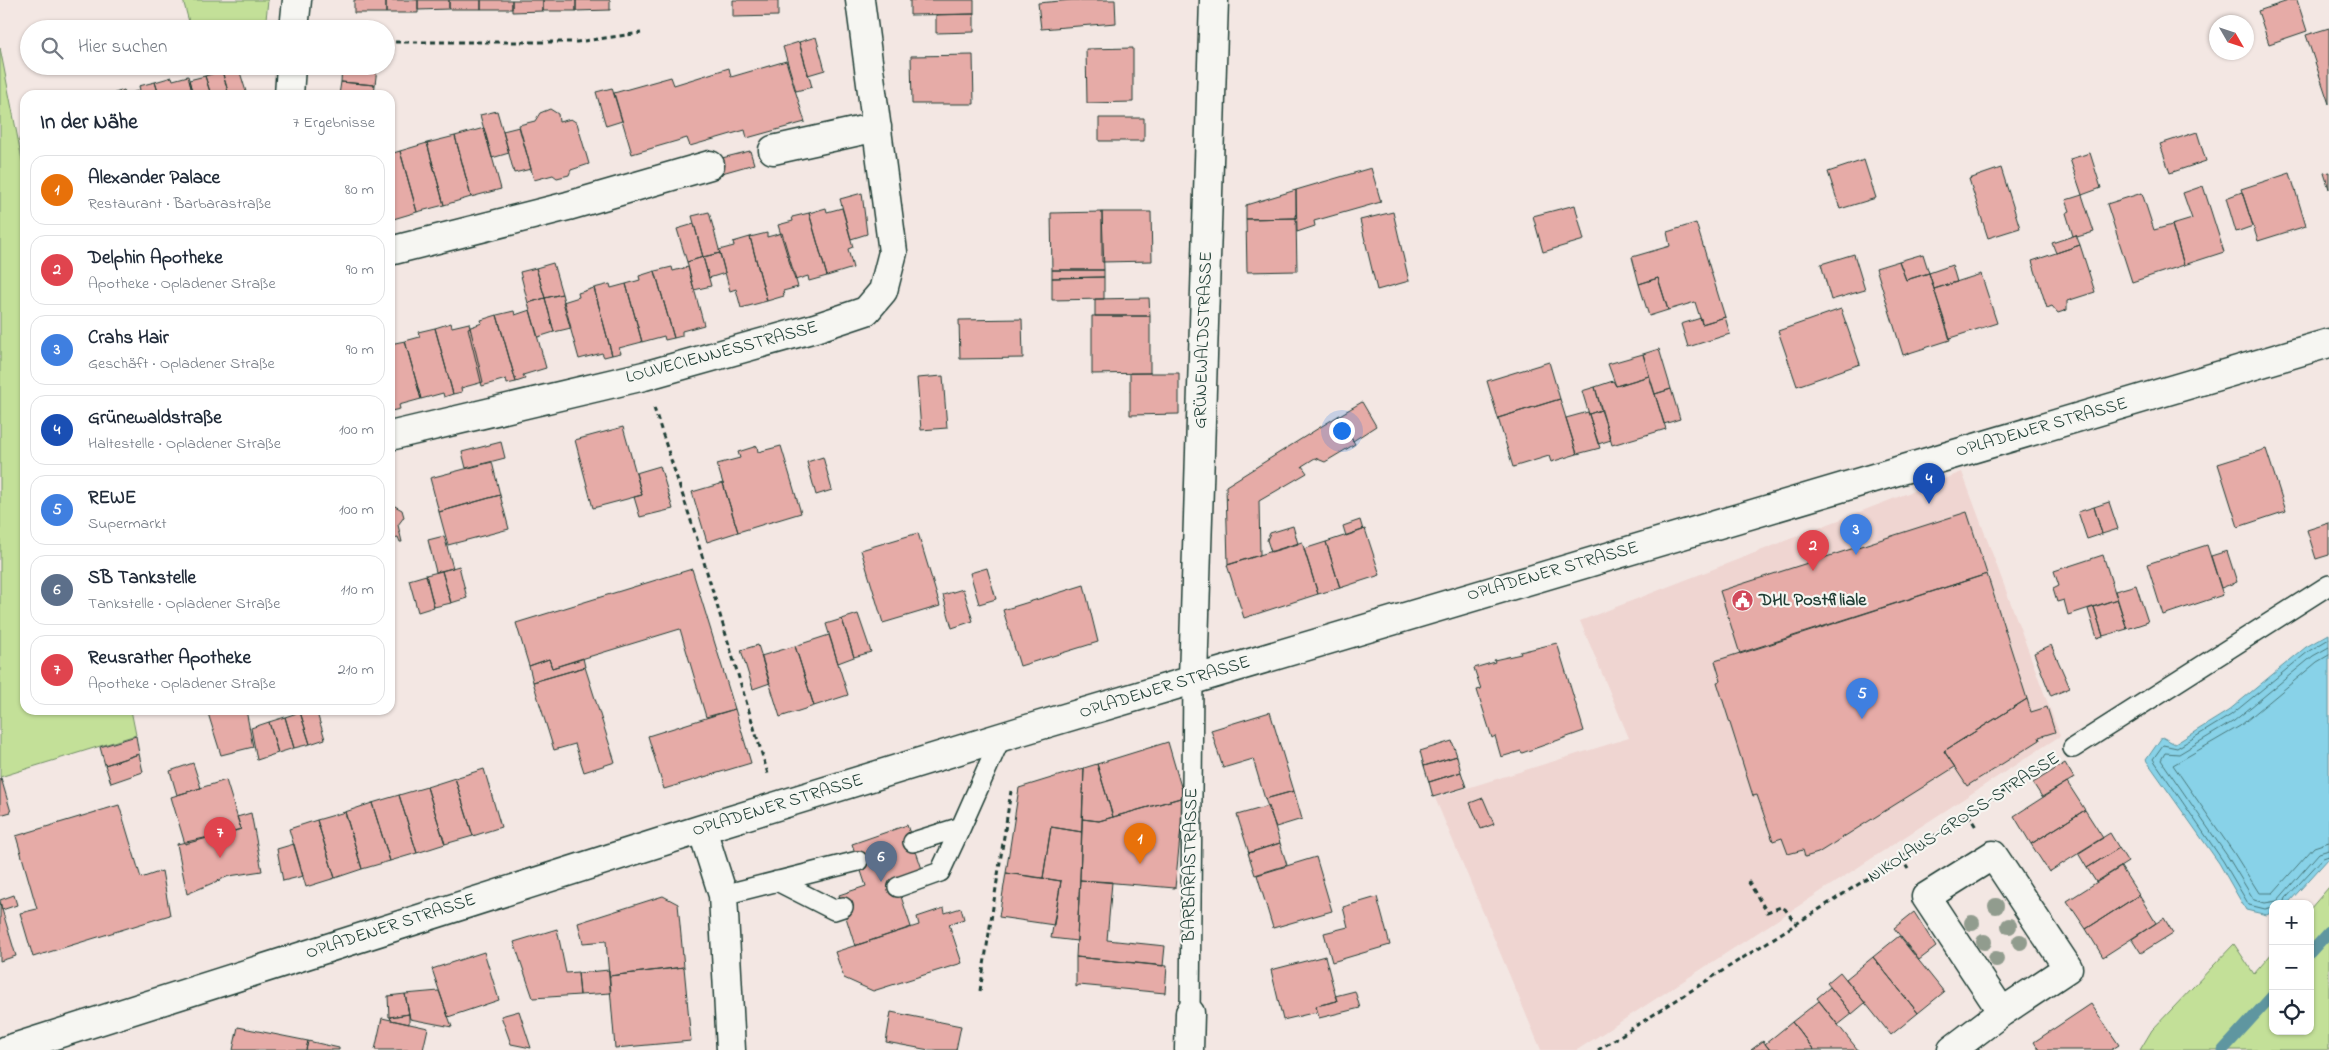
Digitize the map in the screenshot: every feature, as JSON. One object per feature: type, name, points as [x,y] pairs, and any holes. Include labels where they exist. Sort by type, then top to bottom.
[{"type":"main road","points":[[295,20],[297,0]]},
{"type":"main road","name":"LOUVECIENNESSTRASSE","points":[[395,435],[644,376],[815,328],[866,311],[883,291],[893,252],[860,0]]},
{"type":"main road","name":"GRÜNEWALDSTRASSE","points":[[1193,679],[1214,0]]},
{"type":"main road","points":[[289,90],[290,75]]},
{"type":"main road","points":[[773,150],[877,127]]},
{"type":"main road","points":[[395,249],[568,206],[710,165]]},
{"type":"main road","name":"OPLADENER STRASSE","points":[[7,1050],[702,829],[1001,737],[2329,343]]},
{"type":"main road","points":[[702,829],[723,895],[732,1050]]},
{"type":"main road","points":[[1952,1050],[2002,1012],[2068,968],[1993,855],[1926,897],[2002,1012]]},
{"type":"main road","name":"BARBARASTRASSE","points":[[1189,1050],[1190,1013]]},
{"type":"lane","name":"NIKOLAUS-GROSS-STRASSE","points":[[2073,748],[2329,585]]},
{"type":"lane","name":"BARBARASTRASSE","points":[[1190,1013],[1193,679]]},
{"type":"lane","points":[[898,887],[940,872],[1001,737]]},
{"type":"lane","points":[[913,842],[961,827]]},
{"type":"lane","points":[[723,895],[858,861]]},
{"type":"lane","points":[[777,881],[834,910],[842,907]]},
{"type":"path","points":[[395,42],[577,42],[641,33]]},
{"type":"path","points":[[644,376],[697,539],[762,758],[779,806]]},
{"type":"path","name":"NIKOLAUS-GROSS-STRASSE","points":[[1598,1050],[2073,748]]},
{"type":"path","points":[[980,991],[1012,789]]},
{"type":"path","points":[[1748,881],[1767,912],[1781,907],[1785,909],[1797,925]]},
{"type":"shaded area","points":[[1962,472],[2060,736],[1577,1050],[1541,1050],[1435,798],[1629,738],[1580,621]]},
{"type":"green space","points":[[183,0],[268,0],[266,20],[189,20]]},
{"type":"green space","points":[[0,48],[20,150],[20,715],[132,715],[136,735],[0,777]]},
{"type":"green space","points":[[2329,887],[2329,1050],[2140,1050],[2152,1030],[2234,944],[2254,974],[2269,957],[2269,1035],[2314,1035],[2314,904]]},
{"type":"water","points":[[2329,634],[2329,858],[2291,900],[2269,900],[2269,914],[2267,915],[2246,910],[2219,863],[2146,760],[2162,737],[2175,744],[2228,711],[2306,647]]},
{"type":"building","points":[[354,0],[386,0],[386,13],[354,13]]},
{"type":"building","points":[[386,0],[418,0],[418,13],[386,13]]},
{"type":"building","points":[[418,0],[449,0],[449,9],[418,10]]},
{"type":"building","points":[[449,0],[481,0],[481,9],[449,9]]},
{"type":"building","points":[[481,0],[512,0],[512,9],[481,9]]},
{"type":"building","points":[[512,0],[543,0],[543,11],[512,12]]},
{"type":"building","points":[[543,0],[576,0],[576,11],[543,11]]},
{"type":"building","points":[[576,0],[610,0],[610,10],[576,11]]},
{"type":"building","points":[[733,0],[778,0],[778,16],[733,17]]},
{"type":"building","points":[[910,0],[974,0],[974,14],[910,15]]},
{"type":"building","points":[[1072,0],[1115,0],[1116,23],[1041,29],[1038,3]]},
{"type":"building","points":[[2291,0],[2297,0],[2307,31],[2269,44],[2258,11]]},
{"type":"building","points":[[974,14],[974,32],[936,33],[936,15]]},
{"type":"building","points":[[2329,28],[2329,104],[2306,35]]},
{"type":"building","points":[[816,37],[825,70],[808,75],[799,42]]},
{"type":"building","points":[[799,42],[812,87],[796,91],[783,47]]},
{"type":"building","points":[[1133,48],[1133,102],[1087,103],[1086,49]]},
{"type":"building","points":[[973,55],[974,104],[912,104],[911,56]]},
{"type":"building","points":[[786,61],[805,122],[747,138],[745,130],[690,146],[687,138],[632,154],[614,93],[671,77],[674,85],[729,68],[731,77]]},
{"type":"building","points":[[223,75],[241,75],[245,90],[228,90]]},
{"type":"building","points":[[223,75],[228,90],[209,90],[205,76]]},
{"type":"building","points":[[341,75],[376,75],[375,85],[341,82]]},
{"type":"building","points":[[188,76],[192,90],[157,90],[155,82],[172,77],[173,80]]},
{"type":"building","points":[[205,76],[209,90],[192,90],[189,80]]},
{"type":"building","points":[[155,82],[157,90],[140,90],[139,86]]},
{"type":"building","points":[[341,82],[375,85],[374,90],[340,90]]},
{"type":"building","points":[[612,88],[622,121],[606,126],[596,92]]},
{"type":"building","points":[[550,109],[558,114],[559,122],[571,119],[577,123],[589,164],[571,170],[569,175],[557,178],[553,175],[534,180],[519,125],[535,121],[540,113]]},
{"type":"building","points":[[497,111],[509,153],[492,158],[480,115]]},
{"type":"building","points":[[1099,118],[1144,118],[1144,141],[1099,141]]},
{"type":"building","points":[[519,127],[531,169],[514,173],[503,131]]},
{"type":"building","points":[[484,128],[501,189],[471,197],[455,136]]},
{"type":"building","points":[[2197,132],[2206,161],[2170,173],[2160,144]]},
{"type":"building","points":[[455,136],[471,197],[444,205],[427,143]]},
{"type":"building","points":[[427,143],[444,205],[417,212],[400,151]]},
{"type":"building","points":[[400,151],[417,212],[395,219],[395,152]]},
{"type":"building","points":[[750,151],[754,164],[722,173],[718,159]]},
{"type":"building","points":[[2090,153],[2101,188],[2082,195],[2070,159]]},
{"type":"building","points":[[1864,160],[1876,198],[1840,209],[1828,172]]},
{"type":"building","points":[[1371,168],[1381,202],[1314,221],[1315,226],[1297,232],[1296,190]]},
{"type":"building","points":[[2001,168],[2020,228],[1988,238],[1969,179]]},
{"type":"building","points":[[2329,172],[2329,189],[2324,173]]},
{"type":"building","points":[[2290,173],[2306,226],[2258,241],[2241,189]]},
{"type":"building","points":[[2203,186],[2224,252],[2184,265],[2172,225],[2192,219],[2183,193]]},
{"type":"building","points":[[1296,190],[1296,218],[1246,219],[1246,205]]},
{"type":"building","points":[[2242,192],[2253,226],[2236,232],[2226,198]]},
{"type":"building","points":[[862,193],[867,234],[851,239],[840,199]]},
{"type":"building","points":[[2142,193],[2154,230],[2172,225],[2184,265],[2132,282],[2107,204]]},
{"type":"building","points":[[2082,195],[2094,232],[2077,237],[2076,235],[2073,236],[2066,213],[2070,211],[2066,200]]},
{"type":"building","points":[[1575,205],[1584,240],[1543,252],[1533,216]]},
{"type":"building","points":[[826,208],[827,212],[842,208],[853,247],[848,249],[853,268],[827,276],[809,213]]},
{"type":"building","points":[[709,212],[720,253],[703,257],[692,216]]},
{"type":"building","points":[[1102,212],[1151,212],[1152,261],[1102,262]]},
{"type":"building","points":[[1102,212],[1104,270],[1052,270],[1051,213]]},
{"type":"building","points":[[1393,212],[1409,281],[1377,290],[1360,220]]},
{"type":"building","points":[[809,213],[827,276],[809,281],[808,276],[795,280],[778,225],[793,221],[792,217]]},
{"type":"building","points":[[1296,218],[1297,271],[1247,272],[1246,219]]},
{"type":"building","points":[[1696,223],[1725,317],[1702,324],[1695,302],[1668,310],[1658,278],[1639,284],[1632,257],[1670,246],[1667,232]]},
{"type":"building","points":[[694,224],[703,257],[687,262],[677,229]]},
{"type":"building","points":[[767,233],[767,237],[782,233],[798,287],[783,291],[784,296],[767,301],[750,237]]},
{"type":"building","points":[[2076,235],[2080,245],[2056,253],[2052,243]]},
{"type":"building","points":[[750,237],[767,301],[741,308],[736,289],[730,291],[719,250],[734,246],[733,242]]},
{"type":"building","points":[[2080,245],[2095,292],[2067,301],[2067,310],[2058,313],[2052,306],[2047,308],[2032,261]]},
{"type":"building","points":[[720,253],[725,273],[709,278],[703,257]]},
{"type":"building","points":[[1854,254],[1865,290],[1831,300],[1821,264]]},
{"type":"building","points":[[1923,254],[1929,273],[1906,280],[1899,261]]},
{"type":"building","points":[[703,257],[711,286],[694,290],[687,262]]},
{"type":"building","points":[[1899,261],[1906,280],[1929,273],[1950,340],[1903,355],[1876,268]]},
{"type":"building","points":[[553,263],[562,294],[545,298],[536,268]]},
{"type":"building","points":[[1952,265],[1957,282],[1934,289],[1929,273]]},
{"type":"building","points":[[672,267],[673,271],[688,267],[704,325],[682,331],[682,336],[674,338],[655,271]]},
{"type":"building","points":[[536,268],[545,298],[528,303],[520,272]]},
{"type":"building","points":[[1052,270],[1104,270],[1104,277],[1052,278]]},
{"type":"building","points":[[655,271],[674,338],[665,340],[664,336],[642,342],[626,284],[640,280],[639,276]]},
{"type":"building","points":[[1981,274],[1997,323],[1950,338],[1934,289]]},
{"type":"building","points":[[1104,277],[1104,299],[1052,300],[1052,278]]},
{"type":"building","points":[[1658,278],[1668,310],[1649,316],[1639,284]]},
{"type":"building","points":[[610,284],[611,288],[626,284],[642,342],[619,348],[621,353],[612,355],[594,288]]},
{"type":"building","points":[[594,288],[612,355],[604,357],[602,353],[579,359],[563,302],[579,297],[578,293]]},
{"type":"building","points":[[562,294],[571,328],[554,332],[545,298]]},
{"type":"building","points":[[545,298],[554,332],[538,337],[528,303]]},
{"type":"building","points":[[1149,298],[1150,316],[1095,316],[1095,299]]},
{"type":"building","points":[[1841,309],[1860,364],[1797,386],[1778,331]]},
{"type":"building","points":[[530,310],[546,368],[523,375],[525,379],[516,382],[497,315],[514,311],[515,315]]},
{"type":"building","points":[[497,315],[516,382],[507,384],[506,379],[482,386],[468,328],[482,323],[481,320]]},
{"type":"building","points":[[1092,316],[1150,316],[1150,373],[1092,374]]},
{"type":"building","points":[[1725,317],[1730,334],[1688,347],[1681,324],[1701,318],[1702,324]]},
{"type":"building","points":[[1022,319],[1023,358],[960,359],[959,320]]},
{"type":"building","points":[[451,323],[452,327],[469,323],[483,382],[461,388],[462,392],[453,394],[435,328]]},
{"type":"building","points":[[435,328],[453,394],[444,397],[443,393],[421,399],[405,341],[420,337],[418,332]]},
{"type":"building","points":[[405,341],[421,399],[399,405],[400,409],[395,410],[395,343]]},
{"type":"building","points":[[1659,349],[1671,389],[1655,394],[1643,354]]},
{"type":"building","points":[[1643,354],[1649,376],[1616,386],[1608,364]]},
{"type":"building","points":[[1549,362],[1560,399],[1498,418],[1487,381]]},
{"type":"building","points":[[1130,373],[1179,373],[1179,414],[1130,415]]},
{"type":"building","points":[[943,376],[947,428],[921,430],[917,378]]},
{"type":"building","points":[[1649,376],[1666,429],[1612,445],[1595,387],[1613,381],[1616,386]]},
{"type":"building","points":[[1595,387],[1601,410],[1589,414],[1582,391]]},
{"type":"building","points":[[1671,389],[1680,419],[1664,424],[1655,394]]},
{"type":"building","points":[[1560,399],[1577,454],[1551,462],[1549,456],[1513,467],[1498,418]]},
{"type":"building","points":[[1362,402],[1376,426],[1353,441],[1338,416]]},
{"type":"building","points":[[1601,410],[1611,440],[1598,444],[1589,414]]},
{"type":"building","points":[[1588,412],[1600,448],[1577,454],[1566,418]]},
{"type":"building","points":[[1338,416],[1355,444],[1325,462],[1315,458],[1302,466],[1307,473],[1259,501],[1260,555],[1228,565],[1226,486]]},
{"type":"building","points":[[623,427],[642,495],[593,508],[575,440]]},
{"type":"building","points":[[501,442],[505,458],[466,468],[462,452]]},
{"type":"building","points":[[757,446],[758,452],[781,446],[801,513],[738,532],[717,464],[740,458],[738,452]]},
{"type":"building","points":[[2266,449],[2286,511],[2238,527],[2218,464]]},
{"type":"building","points":[[823,457],[832,490],[816,495],[807,462]]},
{"type":"building","points":[[492,462],[500,495],[439,512],[430,478]]},
{"type":"building","points":[[660,466],[673,509],[640,517],[634,497],[642,495],[636,473]]},
{"type":"building","points":[[723,483],[738,532],[707,542],[692,492]]},
{"type":"building","points":[[500,495],[509,529],[448,545],[439,512]]},
{"type":"building","points":[[2109,502],[2118,529],[2102,534],[2094,507]]},
{"type":"building","points":[[395,506],[402,510],[404,517],[398,525],[402,542],[400,542],[398,537],[395,538]]},
{"type":"building","points":[[2094,507],[2102,534],[2087,539],[2078,512]]},
{"type":"building","points":[[1967,512],[1987,574],[1740,654],[1720,591]]},
{"type":"building","points":[[1360,520],[1363,530],[1346,536],[1343,526]]},
{"type":"building","points":[[2329,523],[2329,555],[2316,559],[2307,530]]},
{"type":"building","points":[[1293,526],[1298,544],[1271,552],[1267,540],[1270,533]]},
{"type":"building","points":[[1365,529],[1380,575],[1340,588],[1326,542]]},
{"type":"building","points":[[918,533],[940,606],[883,623],[861,550]]},
{"type":"building","points":[[444,536],[453,568],[436,572],[428,540]]},
{"type":"building","points":[[1302,542],[1318,594],[1244,618],[1227,565]]},
{"type":"building","points":[[1326,542],[1340,588],[1318,594],[1304,549]]},
{"type":"building","points":[[2207,545],[2223,595],[2163,615],[2147,564]]},
{"type":"building","points":[[2227,551],[2237,582],[2221,588],[2211,556]]},
{"type":"building","points":[[2103,555],[2117,599],[2068,615],[2064,600],[2057,602],[2053,589],[2059,586],[2054,571]]},
{"type":"building","points":[[459,566],[467,598],[451,603],[442,571]]},
{"type":"building","points":[[987,568],[996,599],[979,604],[970,573]]},
{"type":"building","points":[[692,569],[735,709],[706,717],[680,629],[552,668],[549,659],[529,666],[516,623]]},
{"type":"building","points":[[442,571],[451,603],[434,607],[426,575]]},
{"type":"building","points":[[1987,574],[2027,699],[1944,751],[1955,767],[1818,853],[1805,857],[1803,850],[1788,854],[1782,838],[1773,841],[1757,795],[1753,796],[1717,682],[1721,681],[1715,661]]},
{"type":"building","points":[[426,575],[434,607],[418,612],[409,580]]},
{"type":"building","points":[[1084,585],[1098,642],[1020,666],[1003,610]]},
{"type":"building","points":[[2136,585],[2148,622],[2127,629],[2115,591]]},
{"type":"building","points":[[963,589],[973,621],[952,628],[943,595]]},
{"type":"building","points":[[2117,599],[2127,629],[2103,636],[2094,607]]},
{"type":"building","points":[[2094,607],[2103,636],[2097,638],[2088,609]]},
{"type":"building","points":[[858,614],[871,652],[854,657],[842,619]]},
{"type":"building","points":[[842,619],[854,657],[838,663],[826,624]]},
{"type":"building","points":[[829,635],[848,695],[814,706],[795,646]]},
{"type":"building","points":[[1557,643],[1584,731],[1522,753],[1521,751],[1501,757],[1495,736],[1492,738],[1477,690],[1481,689],[1474,668],[1495,662],[1494,660],[1521,654],[1520,652]]},
{"type":"building","points":[[758,645],[770,683],[753,689],[741,650]]},
{"type":"building","points":[[2051,645],[2070,688],[2051,696],[2034,653]]},
{"type":"building","points":[[795,646],[814,706],[780,717],[761,656]]},
{"type":"building","points":[[583,658],[585,667],[533,682],[529,666],[549,659],[552,668]]},
{"type":"building","points":[[585,667],[615,762],[584,772],[575,744],[554,750],[533,682]]},
{"type":"building","points":[[2027,699],[2031,712],[2047,707],[2055,732],[2039,737],[2040,740],[1967,786],[1944,751]]},
{"type":"building","points":[[735,709],[751,763],[664,789],[648,736]]},
{"type":"building","points":[[1270,712],[1294,791],[1265,799],[1253,759],[1223,768],[1211,730]]},
{"type":"building","points":[[209,715],[247,715],[253,747],[221,755]]},
{"type":"building","points":[[301,715],[318,715],[325,739],[310,744]]},
{"type":"building","points":[[301,715],[310,744],[294,748],[285,717]]},
{"type":"building","points":[[285,717],[294,748],[278,753],[269,722]]},
{"type":"building","points":[[269,722],[278,753],[257,760],[251,728]]},
{"type":"building","points":[[136,736],[139,754],[105,765],[100,747]]},
{"type":"building","points":[[1452,741],[1457,756],[1424,766],[1420,751]]},
{"type":"building","points":[[1168,742],[1184,797],[1113,817],[1097,764]]},
{"type":"building","points":[[139,754],[143,772],[111,783],[105,765]]},
{"type":"building","points":[[1457,756],[1461,772],[1429,782],[1424,766]]},
{"type":"building","points":[[193,763],[201,788],[177,795],[170,771]]},
{"type":"building","points":[[2065,763],[2074,778],[2042,797],[2033,783]]},
{"type":"building","points":[[1097,764],[1113,817],[1099,821],[1082,819],[1084,768]]},
{"type":"building","points":[[1084,768],[1082,832],[1051,827],[1043,878],[1006,873],[1019,788]]},
{"type":"building","points":[[484,769],[501,827],[473,836],[455,778]]},
{"type":"building","points":[[1461,772],[1466,787],[1433,797],[1429,782]]},
{"type":"building","points":[[0,778],[11,812],[0,815]]},
{"type":"building","points":[[455,778],[473,836],[445,844],[427,787]]},
{"type":"building","points":[[226,780],[241,829],[185,844],[171,797]]},
{"type":"building","points":[[2067,782],[2085,810],[2031,844],[2014,816]]},
{"type":"building","points":[[427,787],[445,844],[417,853],[399,795]]},
{"type":"building","points":[[1294,791],[1302,819],[1276,827],[1265,799]]},
{"type":"building","points":[[399,795],[417,853],[390,861],[372,803]]},
{"type":"building","points":[[1184,797],[1175,888],[1080,880],[1082,819],[1099,821]]},
{"type":"building","points":[[1483,798],[1494,824],[1481,829],[1470,803]]},
{"type":"building","points":[[372,803],[390,861],[362,869],[345,812]]},
{"type":"building","points":[[119,805],[141,878],[162,871],[170,915],[33,957],[20,913],[37,909],[16,836]]},
{"type":"building","points":[[1269,806],[1280,843],[1249,853],[1237,815]]},
{"type":"building","points":[[2085,810],[2103,838],[2049,872],[2031,844]]},
{"type":"building","points":[[345,812],[362,869],[335,878],[317,820]]},
{"type":"building","points":[[251,813],[262,871],[229,876],[187,894],[177,844],[209,837],[210,839],[241,829],[237,817]]},
{"type":"building","points":[[317,820],[335,878],[306,887],[289,829]]},
{"type":"building","points":[[907,825],[922,869],[895,878],[911,927],[855,946],[839,895],[866,886],[852,844]]},
{"type":"building","points":[[1051,827],[1082,832],[1077,941],[1051,938],[1061,881],[1043,878]]},
{"type":"building","points":[[2110,833],[2119,848],[2087,868],[2078,853]]},
{"type":"building","points":[[1280,843],[1287,865],[1255,875],[1248,853]]},
{"type":"building","points":[[294,844],[303,876],[283,881],[277,849]]},
{"type":"building","points":[[2119,848],[2128,862],[2096,882],[2087,868]]},
{"type":"building","points":[[1316,857],[1332,911],[1273,928],[1257,875]]},
{"type":"building","points":[[2121,867],[2139,895],[2086,929],[2067,901]]},
{"type":"building","points":[[1006,873],[1061,881],[1054,925],[999,917]]},
{"type":"building","points":[[1080,880],[1112,882],[1107,940],[1165,946],[1163,966],[1076,957]]},
{"type":"building","points":[[14,895],[17,905],[2,910],[0,900]]},
{"type":"building","points":[[2139,895],[2156,923],[2103,957],[2086,929]]},
{"type":"building","points":[[663,896],[678,904],[684,967],[609,976],[606,941],[583,943],[578,923]]},
{"type":"building","points":[[1377,897],[1390,945],[1332,962],[1324,933],[1348,927],[1343,907]]},
{"type":"building","points":[[0,903],[16,956],[0,961]]},
{"type":"building","points":[[944,908],[945,913],[961,908],[964,919],[949,924],[962,963],[873,991],[844,978],[835,952],[919,925],[917,917]]},
{"type":"building","points":[[1914,912],[1936,947],[1919,960],[1894,928]]},
{"type":"building","points":[[2164,918],[2173,933],[2141,953],[2132,939]]},
{"type":"building","points":[[557,929],[566,973],[578,972],[580,995],[533,998],[514,942]]},
{"type":"building","points":[[1899,936],[1944,992],[1918,1013],[1873,957]]},
{"type":"building","points":[[484,952],[499,1000],[448,1017],[432,969]]},
{"type":"building","points":[[1325,956],[1337,1001],[1316,1006],[1317,1012],[1283,1020],[1271,970]]},
{"type":"building","points":[[1076,957],[1167,966],[1165,993],[1079,985],[1076,987]]},
{"type":"building","points":[[1873,957],[1918,1013],[1891,1035],[1846,979]]},
{"type":"building","points":[[684,967],[691,1041],[615,1048],[609,976]]},
{"type":"building","points":[[609,970],[611,993],[580,995],[578,973]]},
{"type":"building","points":[[1840,972],[1865,1003],[1852,1014],[1827,983]]},
{"type":"building","points":[[1830,987],[1852,1014],[1838,1025],[1817,998]]},
{"type":"building","points":[[439,991],[452,1027],[410,1019],[405,994]]},
{"type":"building","points":[[1355,991],[1360,1008],[1319,1018],[1316,1006],[1337,1001],[1335,996]]},
{"type":"building","points":[[405,994],[409,1014],[389,1017],[388,996]]},
{"type":"building","points":[[1819,1001],[1858,1050],[1814,1050],[1792,1022]]},
{"type":"building","points":[[2091,1004],[2119,1045],[2111,1050],[2039,1050],[2034,1042]]},
{"type":"building","points":[[519,1011],[531,1048],[511,1044],[501,1016]]},
{"type":"building","points":[[891,1012],[961,1026],[956,1050],[929,1050],[886,1042]]},
{"type":"building","points":[[409,1014],[409,1024],[391,1020],[390,1017]]},
{"type":"building","points":[[382,1018],[428,1028],[423,1050],[375,1050]]},
{"type":"building","points":[[1792,1022],[1814,1050],[1770,1050],[1765,1044]]},
{"type":"building","points":[[238,1027],[308,1041],[306,1050],[233,1050]]},
{"type":"building","points":[[308,1041],[339,1048],[339,1050],[306,1050]]},
{"type":"building","points":[[1763,1041],[1770,1050],[1751,1050]]},
{"type":"waterway","points":[[2314,949],[2329,932]]},
{"type":"waterway","points":[[2223,1050],[2269,999]]},
{"type":"place","name":"Grünewaldstraße","points":[[1929,504]]},
{"type":"place","name":"Crahs Hair","points":[[1856,555]]},
{"type":"place","name":"Delphin Apotheke","points":[[1813,571]]},
{"type":"place","name":"DHL Postfiliale","points":[[1743,601]]},
{"type":"place","name":"REWE","points":[[1862,719]]},
{"type":"place","name":"Reusrather Apotheke","points":[[220,858]]},
{"type":"place","name":"Alexander Palace","points":[[1140,864]]},
{"type":"place","name":"SB Tankstelle","points":[[881,882]]}]
